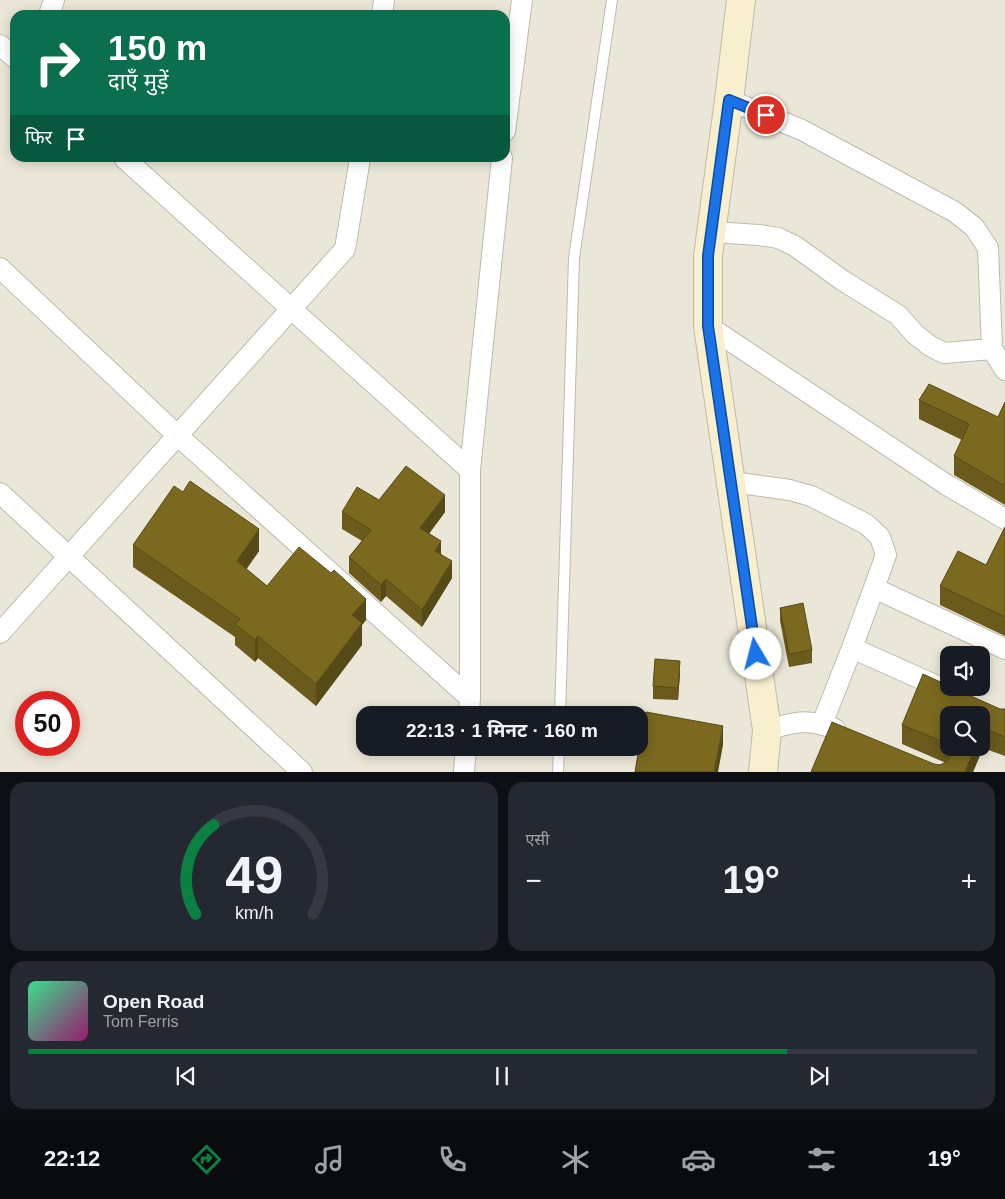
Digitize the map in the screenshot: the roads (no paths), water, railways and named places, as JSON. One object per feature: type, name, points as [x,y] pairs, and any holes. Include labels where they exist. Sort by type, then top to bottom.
[{"type":"main road","points":[[741,0],[708,256],[708,326],[767,730],[763,772]]},
{"type":"street","points":[[510,92],[522,0]]},
{"type":"street","points":[[0,45],[10,54]]},
{"type":"street","points":[[729,100],[802,130],[955,212],[974,227],[988,248],[992,349],[1005,370]]},
{"type":"street","points":[[128,162],[470,470]]},
{"type":"street","points":[[0,633],[345,249],[359,162]]},
{"type":"street","points":[[470,706],[470,470],[502,162]]},
{"type":"street","points":[[712,232],[778,238],[794,246],[842,280],[898,315],[914,334],[930,346],[944,353],[992,349]]},
{"type":"street","points":[[0,268],[177,435],[470,706]]},
{"type":"street","points":[[708,326],[947,485],[1005,520]]},
{"type":"street","points":[[732,482],[790,490],[812,496],[866,524],[880,537],[886,555],[822,724]]},
{"type":"street","points":[[0,493],[302,772]]},
{"type":"street","points":[[874,588],[1005,649]]},
{"type":"street","points":[[852,648],[960,697]]},
{"type":"street","points":[[767,730],[805,721],[822,724],[849,735]]},
{"type":"street","points":[[464,772],[465,756]]},
{"type":"lane","points":[[560,706],[574,258],[612,0]]},
{"type":"lane","points":[[558,772],[559,756]]}]
